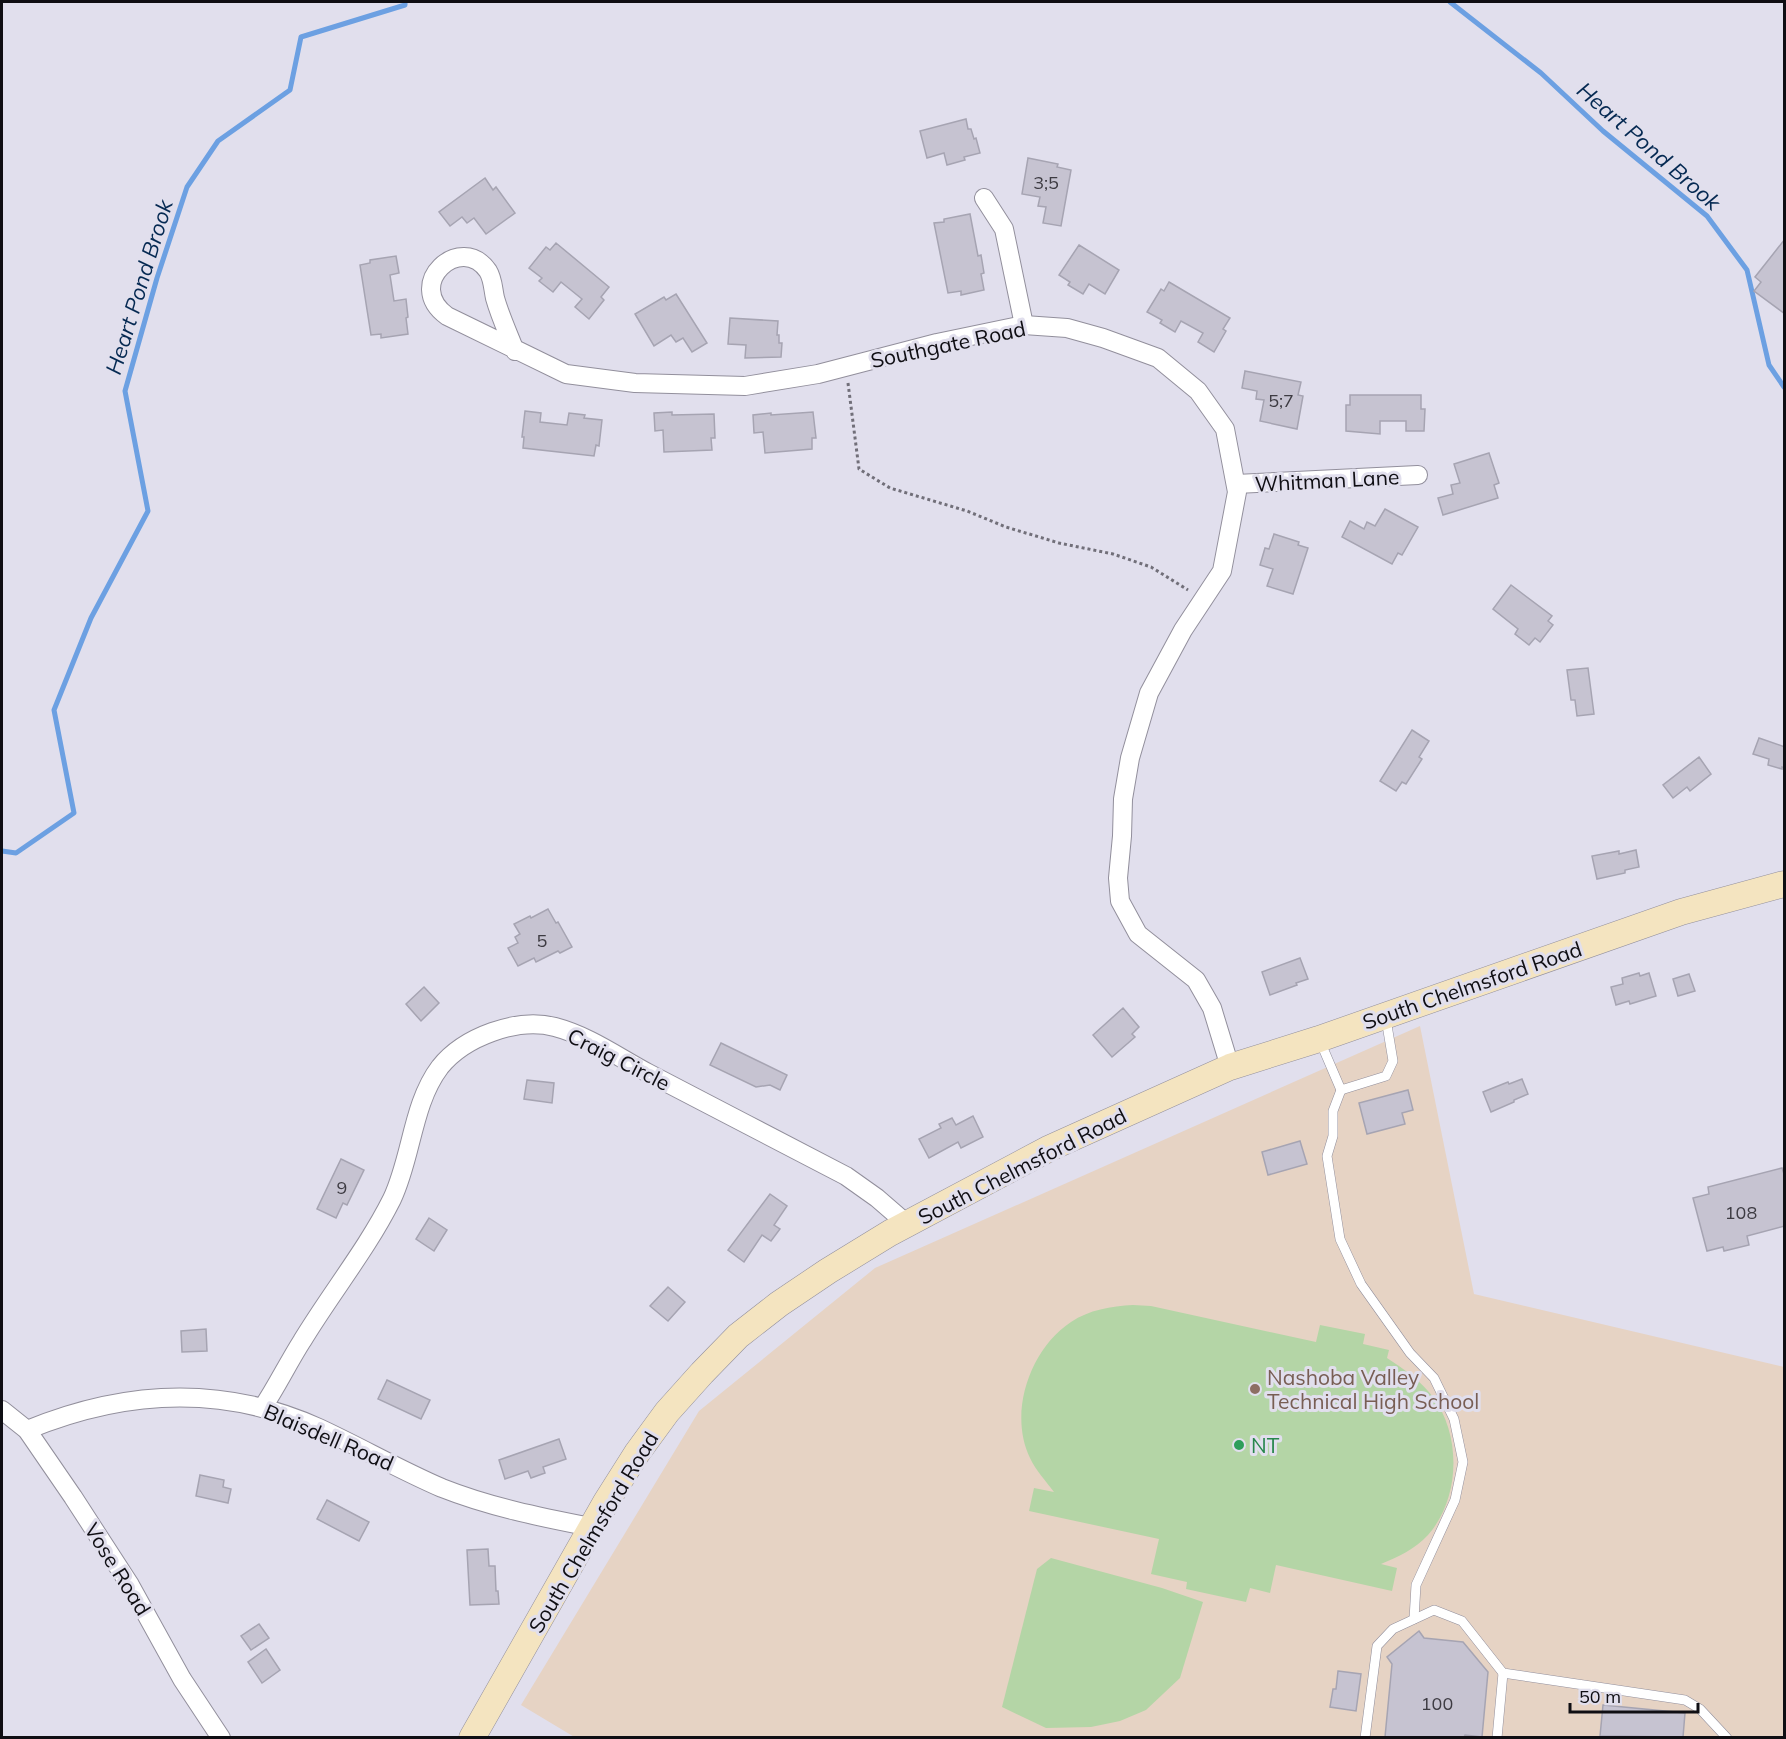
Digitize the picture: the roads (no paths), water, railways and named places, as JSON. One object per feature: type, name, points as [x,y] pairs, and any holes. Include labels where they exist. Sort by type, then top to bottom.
[{"type":"main road","name":"South Chelmsford Road","points":[[472,1737],[591,1527],[637,1453],[667,1412],[738,1336],[779,1304],[828,1271],[907,1224],[1050,1148],[1230,1067],[1386,1016],[1681,912],[1785,884]]},
{"type":"street","points":[[984,198],[1004,229],[1024,325]]},
{"type":"street","name":"Southgate Road","points":[[515,351],[486,269],[475,260],[468,258],[454,259],[442,265],[432,282],[432,296],[437,308],[447,316],[515,351],[566,374],[635,383],[745,386],[818,374],[937,343],[1024,325],[1067,328],[1158,358],[1198,391],[1225,429],[1237,492],[1222,571],[1183,630],[1149,693],[1130,758],[1123,800],[1118,878],[1120,901],[1138,934],[1196,980],[1212,1008],[1230,1067]]},
{"type":"street","name":"Whitman Lane","points":[[1236,484],[1418,475]]},
{"type":"street","name":"Craig Circle","points":[[263,1407],[392,1198],[408,1156],[426,1089],[441,1066],[464,1046],[495,1030],[522,1025],[553,1026],[582,1037],[846,1176],[877,1198],[907,1224]]},
{"type":"street","name":"Blaisdell Road","points":[[27,1430],[96,1406],[162,1397],[237,1401],[263,1407],[317,1427],[441,1487],[514,1512],[591,1527]]},
{"type":"street","name":"Vose Road","points":[[2,1410],[27,1430],[130,1585],[182,1679],[221,1737]]},
{"type":"lane","points":[[1341,1090],[1386,1076],[1393,1061],[1386,1016]]},
{"type":"lane","points":[[1319,1039],[1341,1090],[1333,1111],[1333,1136],[1327,1156],[1340,1239],[1360,1284],[1410,1353],[1434,1378],[1454,1419],[1463,1462],[1455,1500],[1416,1585],[1414,1619]]},
{"type":"lane","points":[[1365,1737],[1377,1647],[1392,1629],[1434,1610],[1462,1621],[1503,1673],[1685,1700],[1700,1709],[1727,1737]]},
{"type":"lane","points":[[1497,1737],[1503,1673]]},
{"type":"waterway","name":"Heart Pond Brook","points":[[2,851],[16,853],[74,813],[54,710],[91,618],[148,511],[125,391],[157,278],[187,187],[218,141],[290,90],[301,37],[405,5],[405,2]]},
{"type":"waterway","name":"Heart Pond Brook","points":[[1450,2],[1541,73],[1603,131],[1707,216],[1747,270],[1769,365],[1784,387]]},
{"type":"place","name":"Nashoba Valley Technical High School","points":[[1255,1389]]},
{"type":"place","name":"NT","points":[[1239,1445]]}]
